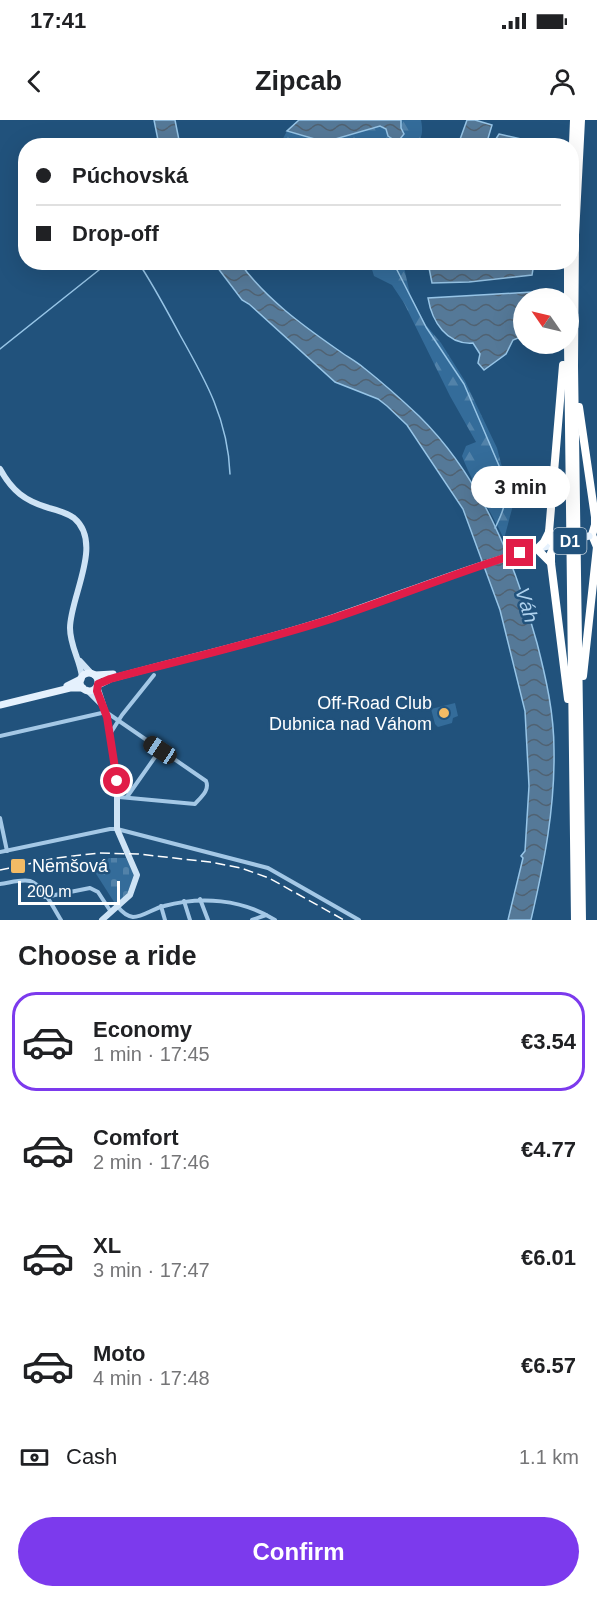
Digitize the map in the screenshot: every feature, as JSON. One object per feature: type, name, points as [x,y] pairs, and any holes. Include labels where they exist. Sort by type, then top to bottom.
[{"type":"highway","points":[[573,138],[574,120]]},
{"type":"highway","name":"D1","points":[[579,143],[580,120]]},
{"type":"highway","points":[[568,270],[568,288]]},
{"type":"highway","name":"D1","points":[[575,270],[574,366],[582,920]]},
{"type":"highway","points":[[565,354],[549,532],[551,541],[556,544],[551,553],[551,563],[573,739]]},
{"type":"highway","name":"D1","points":[[566,354],[576,920]]},
{"type":"highway","points":[[574,366],[596,518],[592,535],[597,547],[583,679],[579,694]]},
{"type":"highway","points":[[549,532],[544,542],[536,549],[551,563]]},
{"type":"main road","points":[[0,469],[9,484],[23,498],[70,515],[83,530],[86,556],[70,624],[71,644],[81,684],[105,711]]},
{"type":"main road","points":[[0,704],[75,687],[94,689],[97,685],[110,679],[196,658],[300,628],[478,566],[592,535]]},
{"type":"main road","points":[[74,653],[93,674],[105,711],[118,796],[117,829],[137,875],[131,894],[102,920]]},
{"type":"main road","points":[[0,704],[69,685],[93,674],[109,675],[195,655],[200,656]]},
{"type":"street","points":[[110,734],[154,675]]},
{"type":"street","points":[[0,736],[105,711],[206,781],[207,789],[195,804],[118,796]]},
{"type":"street","points":[[127,797],[160,750]]},
{"type":"street","points":[[0,818],[7,850]]},
{"type":"street","points":[[0,852],[117,829],[268,868],[359,920]]},
{"type":"street","points":[[0,884],[29,881],[36,884],[61,920]]},
{"type":"street","points":[[45,897],[90,888],[98,892],[111,912]]},
{"type":"street","points":[[118,907],[126,915],[133,916],[161,906],[200,900],[243,904],[275,920]]},
{"type":"street","points":[[200,900],[207,920]]},
{"type":"street","points":[[184,901],[190,920]]},
{"type":"street","points":[[161,906],[165,920]]},
{"type":"street","points":[[252,920],[267,915]]},
{"type":"green space","points":[[401,120],[421,120],[421,138],[401,138],[404,134]]},
{"type":"green space","points":[[380,126],[387,129],[388,136],[391,138],[339,138]]},
{"type":"green space","points":[[287,131],[311,138],[283,138]]},
{"type":"green space","points":[[372,270],[405,270],[410,294],[426,325],[441,343],[465,381],[497,448],[503,471],[512,475],[517,490],[504,539],[462,456],[466,446],[476,442],[450,396],[404,303],[392,285],[374,276]]},
{"type":"green space","name":"Off-Road Club Dubnica nad Váhom","points":[[455,703],[458,716],[453,718],[452,723],[438,727],[431,709]]},
{"type":"green space","points":[[109,858],[126,858],[134,874],[127,895],[116,905],[93,869]]},
{"type":"water","points":[[154,120],[175,120],[179,138],[158,138]]},
{"type":"water","points":[[299,120],[401,120],[404,134],[401,138],[391,138],[386,129],[380,126],[339,138],[311,138],[287,131]]},
{"type":"water","points":[[467,120],[492,125],[488,138],[461,138]]},
{"type":"water","points":[[499,134],[517,138],[496,138]]},
{"type":"water","points":[[219,270],[245,270],[285,310],[361,365],[419,416],[460,466],[493,521],[528,612],[543,669],[553,723],[554,772],[551,815],[531,920],[508,920],[523,858],[521,856],[525,851],[529,786],[525,711],[500,610],[463,509],[407,425],[387,406],[378,399],[335,382],[242,300]]},
{"type":"water","points":[[430,270],[533,270],[532,275],[469,282],[432,283]]},
{"type":"water","points":[[513,293],[513,340],[506,354],[484,370],[478,363],[480,354],[473,343],[456,340],[442,330],[433,315],[428,298]]},
{"type":"waterway","points":[[0,349],[99,270]]},
{"type":"waterway","points":[[143,270],[207,385],[225,436],[230,474]]},
{"type":"waterway","points":[[397,270],[426,327],[464,384],[500,468]]},
{"type":"waterway","points":[[495,528],[502,513],[506,494],[501,472]]},
{"type":"railway","points":[[0,870],[56,858],[99,853],[138,854],[210,862],[241,868],[269,878],[344,920]]},
{"type":"place","name":"Off-Road Club Dubnica nad Váhom","points":[[444,713]]},
{"type":"place","name":"Nemšová","points":[[18,866]]},
{"type":"route","points":[[117,781],[107,717],[97,691],[98,684],[322,621],[520,553]]},
{"type":"water label","name":"Váh","points":[[527,605]]}]
